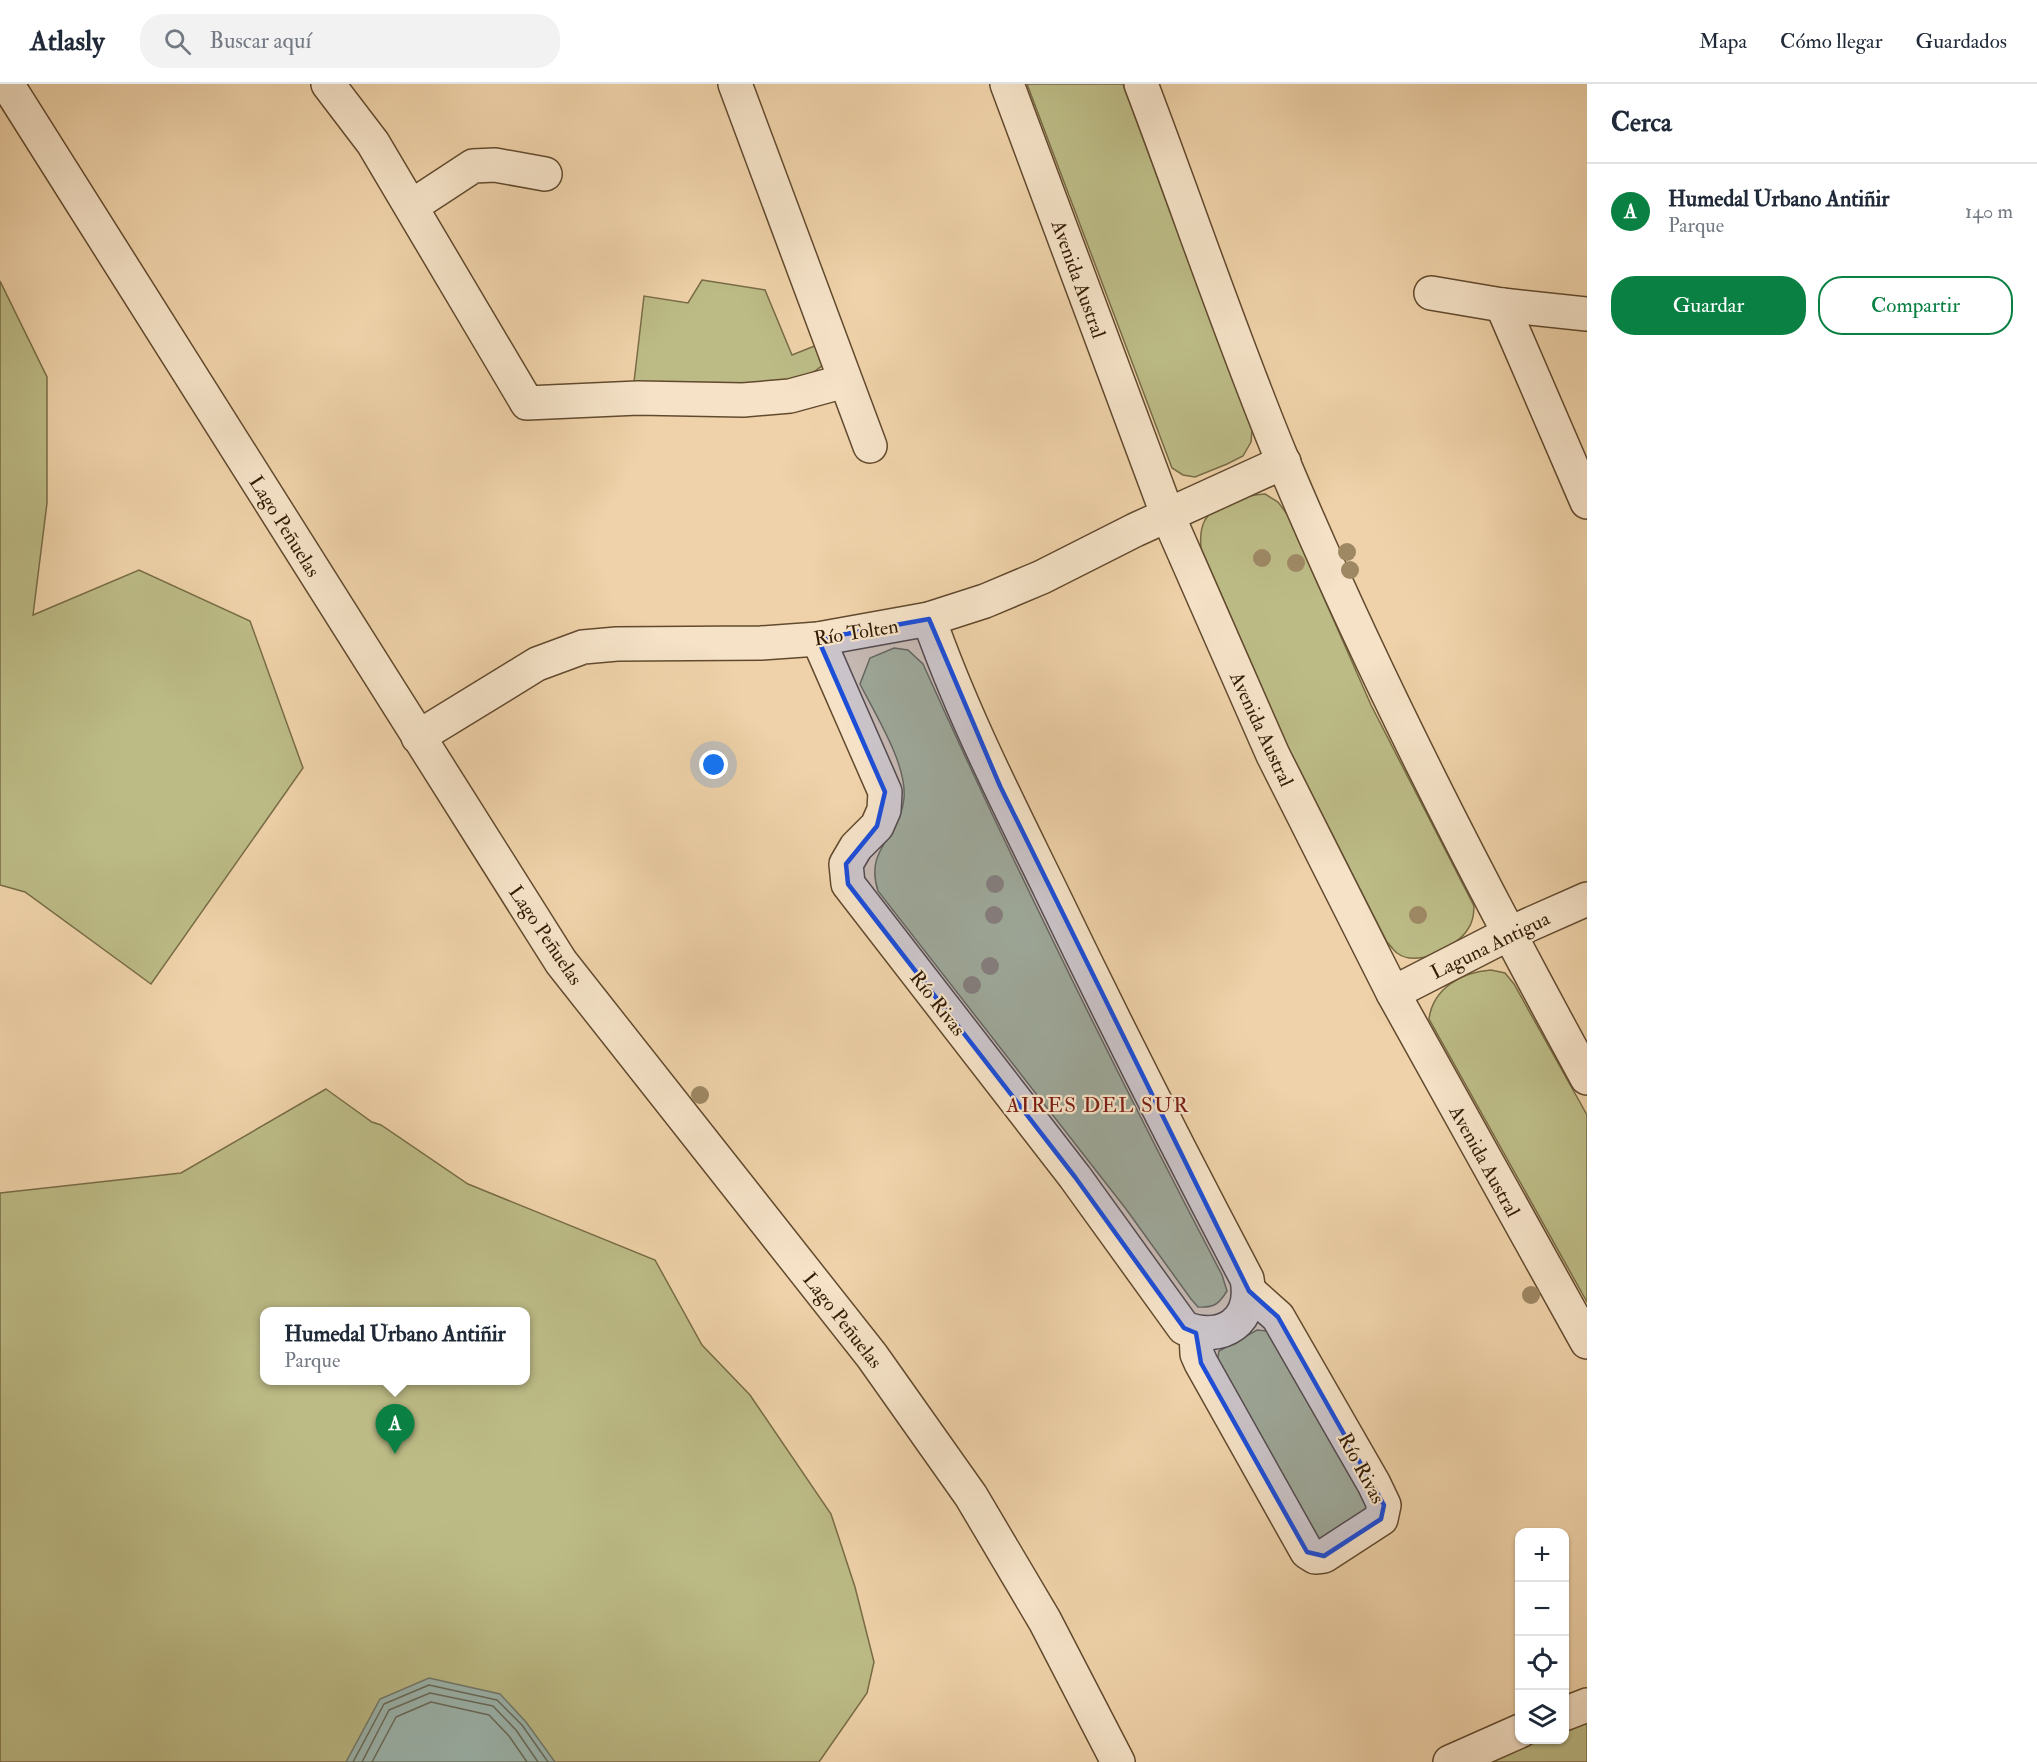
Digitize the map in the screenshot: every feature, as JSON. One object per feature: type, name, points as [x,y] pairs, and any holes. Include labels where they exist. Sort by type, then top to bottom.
[{"type":"street","name":"Lago Peñuelas","points":[[7,84],[561,962],[872,1356],[971,1496],[1045,1621],[1118,1762]]},
{"type":"street","points":[[328,84],[373,143],[527,403],[638,398],[743,400],[790,396],[845,381]]},
{"type":"street","points":[[735,84],[870,446]]},
{"type":"street","name":"Avenida Austral","points":[[1007,84],[1168,516],[1273,755],[1393,993],[1587,1342]]},
{"type":"street","points":[[1141,84],[1284,462],[1391,703],[1508,934],[1587,1078]]},
{"type":"street","points":[[412,206],[473,166],[495,165],[545,174]]},
{"type":"street","points":[[1431,293],[1502,305],[1587,314]]},
{"type":"street","points":[[1502,305],[1587,502]]},
{"type":"street","name":"Río Tolten","points":[[418,737],[537,664],[583,648],[616,644],[761,643],[818,639],[929,619],[985,601],[1042,577],[1284,462]]},
{"type":"street","name":"Río Rivas","points":[[818,639],[881,777],[885,792],[884,810],[877,826],[856,846],[846,864],[848,884],[1075,1177],[1184,1328],[1196,1333],[1197,1354],[1201,1363],[1307,1552],[1315,1557],[1324,1556],[1381,1519],[1384,1505],[1278,1317],[1249,1291],[1247,1279],[1160,1113],[1000,786],[960,699],[929,619]]},
{"type":"street","name":"Laguna Antigua","points":[[1393,993],[1508,934],[1587,899]]},
{"type":"street","points":[[1196,1333],[1218,1332],[1240,1319],[1246,1310],[1249,1291]]},
{"type":"street","points":[[1569,1712],[1587,1705]]},
{"type":"street","points":[[1450,1762],[1515,1733]]},
{"type":"highlighted area","points":[[929,619],[1000,786],[1249,1291],[1278,1317],[1384,1505],[1381,1519],[1324,1556],[1307,1552],[1201,1363],[1196,1333],[1184,1328],[1075,1177],[848,884],[846,864],[877,826],[885,792],[818,639]]},
{"type":"shaded area","points":[[1027,84],[1123,84],[1252,430],[1251,442],[1243,456],[1195,477],[1183,475],[1172,468]]},
{"type":"shaded area","points":[[702,280],[765,290],[792,355],[817,345],[824,363],[812,373],[765,383],[706,385],[634,382],[644,296],[688,303]]},
{"type":"shaded area","points":[[0,281],[47,377],[47,503],[33,615],[139,570],[250,621],[303,768],[151,984],[25,892],[0,885]]},
{"type":"shaded area","points":[[1265,494],[1278,502],[1287,514],[1371,705],[1474,906],[1471,923],[1463,936],[1446,948],[1425,957],[1405,957],[1397,953],[1387,942],[1287,745],[1201,548],[1202,527],[1210,514],[1232,501]]},
{"type":"shaded area","points":[[894,648],[908,650],[923,664],[1068,972],[1222,1275],[1227,1291],[1216,1304],[1198,1307],[1191,1299],[1126,1209],[878,891],[875,876],[876,864],[879,853],[901,812],[904,785],[889,740],[860,684],[870,658]]},
{"type":"shaded area","points":[[1491,970],[1505,973],[1514,984],[1587,1115],[1587,1302],[1429,1019],[1436,999],[1443,990],[1460,978]]},
{"type":"shaded area","points":[[326,1089],[372,1122],[381,1125],[468,1184],[655,1260],[702,1345],[750,1395],[831,1514],[855,1587],[874,1662],[867,1693],[819,1762],[0,1762],[0,1193],[181,1173]]},
{"type":"shaded area","points":[[1257,1330],[1267,1331],[1276,1338],[1370,1508],[1324,1541],[1313,1538],[1217,1363],[1219,1351]]},
{"type":"shaded area","points":[[1587,1722],[1587,1762],[1485,1762],[1532,1744],[1569,1744],[1569,1729]]},
{"type":"water","points":[[429,1678],[500,1694],[526,1722],[555,1762],[346,1762],[380,1699]]},
{"type":"place","name":"Humedal Urbano Antiñir","points":[[395,1454]]},
{"type":"district","name":"AIRES DEL SUR","points":[[1098,1105]]}]
